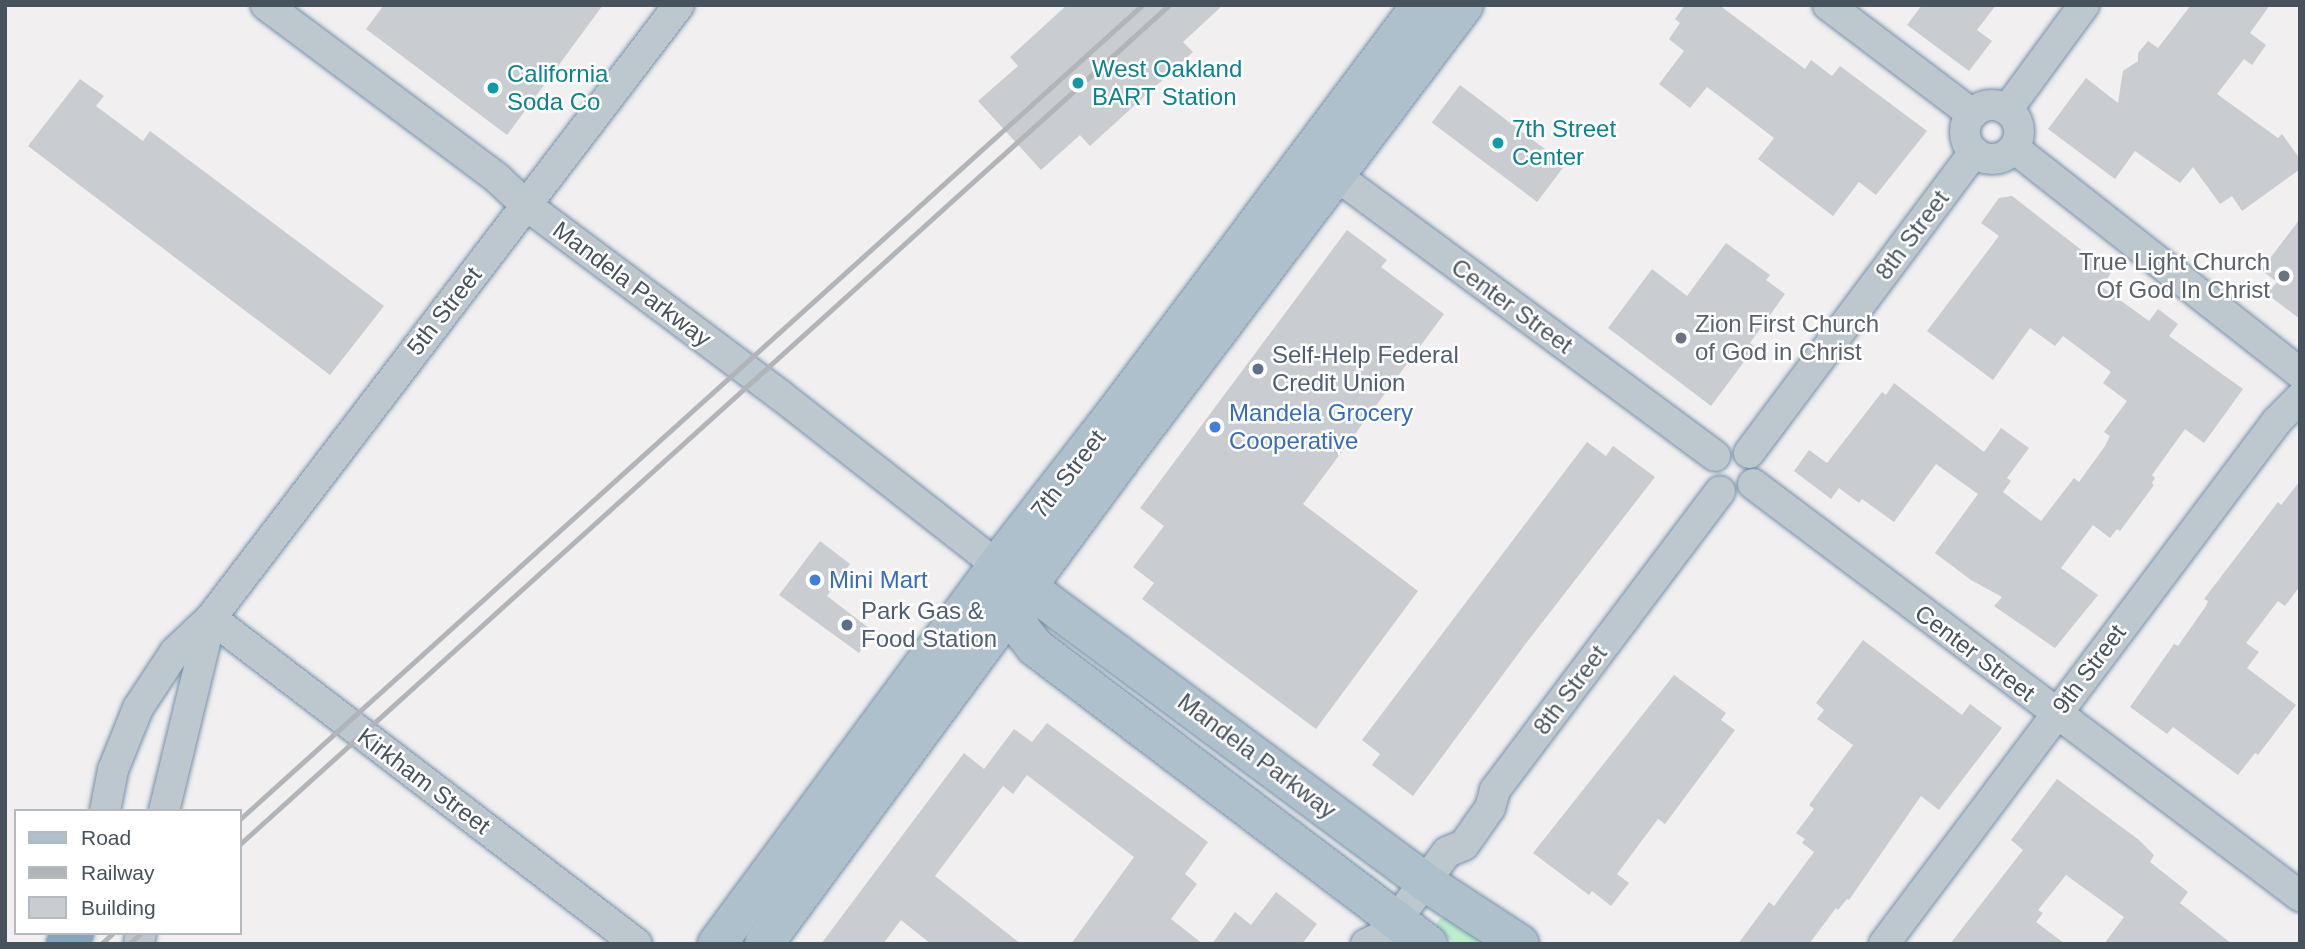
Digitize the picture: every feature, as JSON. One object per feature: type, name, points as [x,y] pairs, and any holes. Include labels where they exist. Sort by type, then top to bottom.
[{"type":"main road","name":"7th Street","points":[[1322,166],[1421,5]]},
{"type":"main road","name":"7th Street","points":[[764,944],[1012,586],[1116,412],[1322,166],[1464,5]]},
{"type":"main road","name":"7th Street","points":[[717,944],[1012,586]]},
{"type":"main road","name":"Mandela Parkway","points":[[1012,586],[1436,867],[1520,944]]},
{"type":"main road","name":"Mandela Parkway","points":[[1012,586],[1021,629],[1035,647],[1383,936],[1428,944]]},
{"type":"street","name":"Mandela Parkway","points":[[266,5],[497,178],[526,205],[780,395],[1012,586]]},
{"type":"street","name":"5th Street","points":[[105,809],[113,770],[138,708],[175,652],[211,618],[679,5]]},
{"type":"street","points":[[1828,5],[1972,114]]},
{"type":"street","points":[[2007,110],[2084,5]]},
{"type":"street","points":[[1993,105],[2007,110],[2018,123],[2020,132],[2014,148],[1999,159],[1991,159],[1974,152],[1966,138],[1972,114],[1993,105]]},
{"type":"street","points":[[2014,148],[2300,373]]},
{"type":"street","name":"8th Street","points":[[1749,453],[1974,152]]},
{"type":"street","name":"Center Street","points":[[1322,166],[1715,456]]},
{"type":"street","name":"9th Street","points":[[1884,944],[2054,713],[2277,421],[2300,398]]},
{"type":"street","points":[[1735,446],[1749,453],[1757,471],[1753,484],[1734,494],[1720,491],[1711,478],[1715,456],[1735,446]]},
{"type":"street","name":"Center Street","points":[[1753,484],[2300,896]]},
{"type":"street","name":"8th Street","points":[[1383,936],[1436,867],[1448,835],[1476,795],[1495,789],[1720,491]]},
{"type":"street","name":"5th Street","points":[[164,809],[211,618]]},
{"type":"street","name":"Kirkham Street","points":[[211,618],[637,944]]},
{"type":"green space","points":[[1444,918],[1486,944],[1454,944],[1436,925],[1439,919]]},
{"type":"building","name":"California Soda Co","points":[[384,5],[603,5],[507,135],[366,29]]},
{"type":"building","name":"West Oakland BART Station","points":[[1067,5],[1223,5],[1183,42],[1193,52],[1090,146],[1080,135],[1041,170],[978,101],[1018,66],[1010,57]]},
{"type":"building","points":[[1685,5],[1719,5],[1805,69],[1811,60],[1832,76],[1840,66],[1927,131],[1876,195],[1859,182],[1833,216],[1758,159],[1774,138],[1727,102],[1707,87],[1690,108],[1659,84],[1684,51],[1669,39],[1680,23],[1675,19]]},
{"type":"building","points":[[1922,5],[1996,5],[1977,30],[1992,41],[1969,71],[1907,25]]},
{"type":"building","points":[[2191,5],[2270,5],[2250,33],[2266,45],[2252,65],[2244,59],[2217,94],[2278,138],[2282,134],[2300,159],[2300,169],[2242,211],[2232,196],[2220,204],[2193,167],[2180,183],[2135,151],[2115,179],[2048,129],[2086,78],[2118,103],[2123,71],[2138,61],[2138,53],[2148,41],[2158,48]]},
{"type":"building","points":[[80,79],[104,96],[96,106],[143,141],[150,131],[384,306],[330,375],[28,146]]},
{"type":"building","name":"7th Street Center","points":[[1460,85],[1565,164],[1537,202],[1432,123]]},
{"type":"building","points":[[2012,196],[2111,273],[2102,287],[2149,321],[2158,309],[2178,324],[2169,336],[2243,389],[2204,443],[2185,429],[2152,475],[2155,478],[2152,483],[2154,485],[2120,531],[2117,529],[2110,538],[2093,525],[2061,568],[2098,595],[2055,648],[1994,606],[2002,597],[1971,580],[1935,553],[1978,494],[1936,464],[1894,522],[1862,499],[1859,503],[1839,488],[1831,499],[1794,471],[1809,450],[1827,463],[1882,392],[1886,395],[1894,383],[1984,452],[2001,428],[2029,448],[2007,478],[2011,481],[2003,492],[2041,521],[2074,478],[2079,482],[2105,446],[2110,436],[2104,432],[2127,401],[2103,383],[2111,372],[2063,336],[2055,346],[2030,328],[1993,380],[1927,331],[1999,236],[1981,223],[1999,198]]},
{"type":"building","name":"True Light Church Of God In Christ","points":[[2300,219],[2300,319],[2267,294],[2277,282],[2261,270]]},
{"type":"building","points":[[1347,230],[1387,260],[1381,267],[1444,314],[1303,504],[1418,591],[1316,729],[1142,599],[1154,583],[1133,567],[1164,526],[1140,508]]},
{"type":"building","name":"Zion First Church of God in Christ","points":[[1726,243],[1770,275],[1766,280],[1785,294],[1750,343],[1755,347],[1711,406],[1608,328],[1652,269],[1687,296]]},
{"type":"building","points":[[1587,442],[1606,456],[1613,446],[1655,477],[1527,642],[1413,796],[1372,765],[1380,754],[1362,740]]},
{"type":"building","points":[[2300,481],[2300,586],[2285,606],[2278,601],[2246,643],[2259,652],[2247,668],[2296,705],[2258,755],[2255,753],[2238,775],[2173,727],[2167,734],[2130,707],[2174,644],[2178,646],[2206,606],[2208,601],[2204,599],[2278,502],[2281,505]]},
{"type":"building","name":"Mini Mart","points":[[820,541],[850,564],[827,596],[874,632],[859,653],[779,595]]},
{"type":"building","points":[[1863,640],[1962,715],[1970,704],[2002,728],[1939,810],[1921,796],[1849,900],[1838,910],[1836,908],[1809,944],[1738,944],[1769,902],[1774,906],[1814,852],[1802,843],[1805,839],[1796,833],[1814,809],[1809,805],[1853,745],[1817,719],[1824,710],[1816,703]]},
{"type":"building","points":[[1674,675],[1726,713],[1721,720],[1735,730],[1665,824],[1658,819],[1617,874],[1629,883],[1611,906],[1592,891],[1589,895],[1533,853]]},
{"type":"building","points":[[1047,723],[1208,842],[1185,874],[1197,884],[1171,919],[1203,944],[1071,944],[1134,857],[1027,775],[1013,794],[1003,786],[935,876],[1021,944],[931,944],[901,920],[883,944],[821,944],[964,753],[984,769],[1014,729],[1032,742]]},
{"type":"building","points":[[2057,779],[2139,840],[2154,855],[2150,862],[2188,892],[2180,903],[2232,944],[2104,944],[2124,917],[2066,875],[2038,910],[2043,913],[2036,922],[2065,944],[1950,944],[2023,850],[2011,840]]},
{"type":"building","points":[[1276,892],[1317,924],[1302,944],[1212,944],[1235,912],[1251,925]]},
{"type":"railway","points":[[242,817],[1142,5]]},
{"type":"railway","points":[[242,842],[1169,5]]},
{"type":"railway","points":[[101,944],[111,935]]},
{"type":"railway","points":[[129,944],[139,935]]},
{"type":"place","name":"West Oakland BART Station","points":[[1078,83]]},
{"type":"place","name":"California Soda Co","points":[[493,88]]},
{"type":"place","name":"7th Street Center","points":[[1498,143]]},
{"type":"place","name":"True Light Church Of God In Christ","points":[[2284,276]]},
{"type":"place","name":"Zion First Church of God in Christ","points":[[1681,338]]},
{"type":"place","name":"Self-Help Federal Credit Union","points":[[1258,369]]},
{"type":"place","name":"Mandela Grocery Cooperative","points":[[1215,427]]},
{"type":"place","name":"Mini Mart","points":[[815,580]]},
{"type":"place","name":"Park Gas & Food Station","points":[[847,625]]}]
